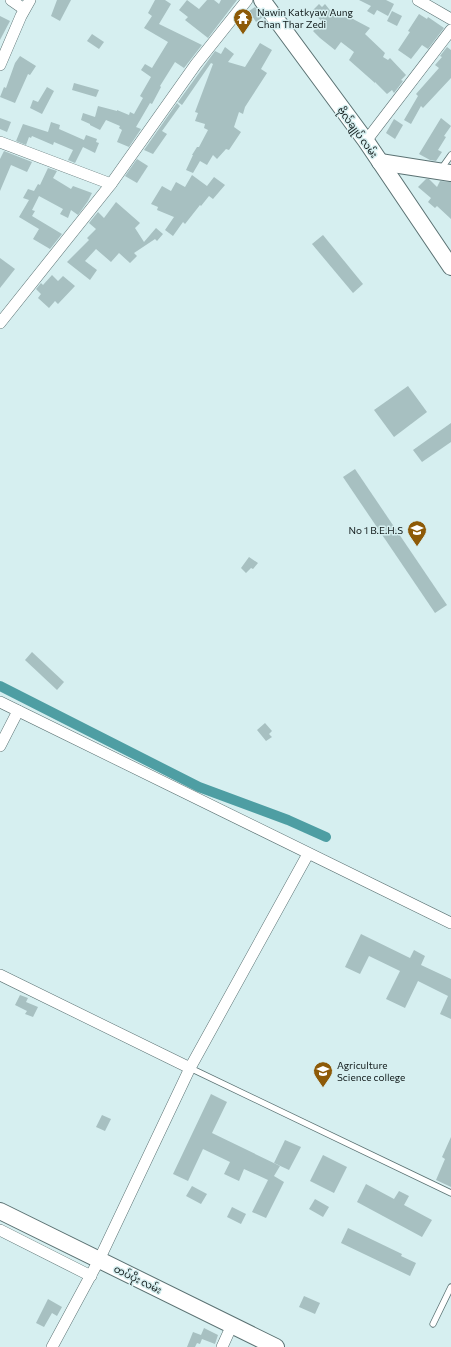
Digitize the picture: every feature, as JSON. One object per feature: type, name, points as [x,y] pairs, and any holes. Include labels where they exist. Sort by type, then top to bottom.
[{"type":"street","points":[[0,65],[6,48],[27,4],[11,0]]},
{"type":"street","points":[[0,323],[111,184],[196,64],[247,0]]},
{"type":"street","name":"ဗိုလ်ချုပ် လမ်း","points":[[262,0],[366,141],[451,267]]},
{"type":"street","points":[[418,0],[451,19]]},
{"type":"street","points":[[366,141],[451,30]]},
{"type":"street","points":[[0,142],[111,184]]},
{"type":"street","points":[[380,162],[445,172]]},
{"type":"street","points":[[0,702],[451,923]]},
{"type":"street","points":[[0,746],[18,711]]},
{"type":"street","points":[[52,1347],[99,1260],[190,1068],[308,854]]},
{"type":"street","points":[[0,975],[190,1068]]},
{"type":"street","name":"တပ်ပိုး လမ်း","points":[[0,1211],[276,1347]]},
{"type":"street","points":[[0,1230],[91,1276]]},
{"type":"street","points":[[222,1347],[232,1325]]},
{"type":"lane","points":[[445,172],[451,154]]},
{"type":"lane","points":[[190,1068],[451,1192]]},
{"type":"lane","points":[[433,1324],[451,1288]]},
{"type":"building","points":[[57,0],[71,0],[60,21],[51,16]]},
{"type":"building","points":[[155,0],[165,0],[171,4],[159,24],[202,45],[184,68],[175,62],[160,86],[161,87],[152,104],[150,103],[136,127],[141,129],[129,147],[117,142],[122,130],[119,128],[120,126],[106,120],[100,130],[81,120],[83,113],[95,117],[98,106],[117,110],[129,115],[130,112],[134,114],[143,98],[140,96],[151,77],[141,70],[145,64],[152,68],[168,42],[144,28],[152,16],[148,13]]},
{"type":"building","points":[[187,0],[199,9],[207,0],[214,0],[219,4],[221,0],[237,0],[208,38],[185,20],[188,17],[179,10]]},
{"type":"building","points":[[359,0],[386,0],[394,4],[388,16],[377,10],[374,15],[367,11],[371,6]]},
{"type":"building","points":[[319,4],[322,7],[325,4],[333,14],[336,10],[370,28],[365,34],[385,53],[383,57],[388,60],[390,58],[406,75],[401,80],[403,81],[394,93],[392,90],[387,94],[349,60],[354,52],[341,42],[335,50],[313,31],[323,23],[312,11]]},
{"type":"building","points":[[255,7],[263,17],[256,22],[249,11]]},
{"type":"building","points":[[392,11],[402,16],[397,26],[387,21]]},
{"type":"building","points":[[419,14],[427,19],[428,17],[444,28],[428,49],[422,45],[411,59],[398,50],[410,32],[408,31]]},
{"type":"building","points":[[0,16],[10,21],[0,40]]},
{"type":"building","points":[[92,34],[104,42],[99,49],[87,41]]},
{"type":"building","points":[[260,43],[272,50],[261,69],[267,73],[245,107],[243,114],[239,112],[234,127],[241,132],[229,150],[226,149],[217,159],[213,155],[207,165],[200,161],[193,173],[186,170],[192,155],[197,147],[199,147],[208,130],[204,128],[205,124],[195,121],[198,113],[195,112],[213,64],[211,63],[182,105],[178,102],[215,51],[221,54],[225,47],[234,54],[228,62],[245,67]]},
{"type":"building","points":[[447,47],[451,50],[451,78],[423,108],[421,106],[411,124],[404,120],[418,96],[416,94],[439,68],[435,65],[442,57],[440,56]]},
{"type":"building","points":[[20,56],[36,66],[30,75],[28,74],[15,103],[0,97],[4,87],[6,88],[15,63]]},
{"type":"building","points":[[74,83],[99,90],[96,97],[72,90]]},
{"type":"building","points":[[47,87],[54,91],[42,114],[30,108],[33,100],[38,102]]},
{"type":"building","points":[[177,103],[180,106],[162,131],[167,134],[153,154],[144,150]]},
{"type":"building","points":[[0,118],[11,122],[7,132],[0,129]]},
{"type":"building","points":[[441,118],[451,126],[444,136],[446,137],[438,150],[442,152],[436,161],[430,160],[419,154]]},
{"type":"building","points":[[394,119],[403,125],[395,139],[386,133]]},
{"type":"building","points":[[51,122],[60,125],[59,129],[84,140],[86,135],[97,139],[96,142],[99,143],[95,153],[83,147],[75,163],[68,160],[73,150],[54,142],[53,145],[32,136],[31,138],[29,137],[26,145],[16,141],[23,124],[48,132]]},
{"type":"building","points":[[4,151],[32,162],[27,172],[11,165],[0,191],[0,159]]},
{"type":"building","points":[[137,159],[148,166],[137,183],[125,176]]},
{"type":"building","points":[[48,168],[57,171],[53,178],[71,189],[73,186],[92,193],[78,215],[71,210],[68,218],[60,214],[63,209],[39,196],[32,210],[35,211],[32,216],[62,234],[50,249],[33,239],[39,229],[19,217],[29,200],[23,198],[28,189],[34,191],[38,184],[40,185]]},
{"type":"building","points":[[192,175],[207,186],[214,177],[225,185],[213,199],[209,196],[185,224],[183,222],[173,236],[165,230],[174,217],[157,210],[158,207],[151,204],[162,186],[171,191],[176,182],[185,187]]},
{"type":"building","points":[[426,179],[429,179],[437,187],[440,181],[451,182],[451,219],[437,206],[435,208],[428,202],[431,198],[418,187]]},
{"type":"building","points":[[116,202],[140,223],[135,228],[144,242],[156,228],[163,234],[157,241],[155,239],[134,253],[137,256],[130,263],[119,253],[111,262],[96,249],[85,261],[97,270],[90,280],[67,262],[89,240],[87,238],[96,229],[89,223],[98,212],[104,218]]},
{"type":"building","points":[[323,235],[363,284],[353,293],[312,244]]},
{"type":"building","points":[[0,258],[15,269],[0,288]]},
{"type":"building","points":[[52,275],[58,281],[63,276],[75,286],[58,304],[55,301],[49,308],[38,298],[41,294],[36,289],[41,283],[43,285]]},
{"type":"building","points":[[408,386],[427,412],[394,437],[374,410]]},
{"type":"building","points":[[451,423],[451,442],[422,462],[413,450]]},
{"type":"building","points":[[355,469],[447,605],[435,613],[343,477]]},
{"type":"building","points":[[249,557],[258,563],[253,569],[251,568],[246,573],[241,568]]},
{"type":"building","points":[[32,652],[64,682],[57,690],[25,660]]},
{"type":"building","points":[[265,723],[272,731],[269,734],[272,737],[266,741],[257,730]]},
{"type":"building","points":[[361,934],[410,958],[414,950],[425,956],[421,965],[451,979],[451,1019],[440,1014],[448,996],[418,981],[405,1008],[386,999],[400,971],[369,956],[360,974],[345,967]]},
{"type":"building","points":[[20,995],[28,998],[26,1002],[38,1007],[33,1017],[25,1014],[27,1011],[15,1005]]},
{"type":"building","points":[[211,1094],[227,1102],[212,1133],[280,1166],[274,1176],[284,1182],[266,1218],[252,1212],[268,1180],[244,1169],[239,1181],[224,1174],[230,1162],[203,1149],[188,1181],[173,1174]]},
{"type":"building","points":[[102,1115],[111,1119],[105,1131],[96,1127]]},
{"type":"building","points":[[451,1137],[451,1187],[436,1180],[445,1159],[442,1157]]},
{"type":"building","points":[[285,1140],[301,1147],[289,1170],[274,1163]]},
{"type":"building","points":[[323,1155],[347,1167],[334,1193],[310,1181]]},
{"type":"building","points":[[366,1184],[394,1199],[399,1191],[409,1196],[404,1205],[432,1220],[422,1237],[357,1202]]},
{"type":"building","points":[[192,1186],[207,1194],[201,1204],[186,1196]]},
{"type":"building","points":[[315,1199],[329,1207],[323,1217],[309,1209]]},
{"type":"building","points":[[232,1207],[246,1214],[241,1224],[227,1217]]},
{"type":"building","points":[[348,1228],[402,1254],[401,1256],[416,1263],[410,1276],[341,1243]]},
{"type":"building","points":[[304,1296],[320,1303],[315,1314],[299,1307]]},
{"type":"building","points":[[48,1299],[62,1307],[57,1316],[52,1313],[44,1327],[36,1323]]},
{"type":"building","points":[[204,1328],[218,1335],[215,1344],[202,1339],[200,1344],[197,1343],[195,1347],[187,1347],[193,1332],[201,1335]]},
{"type":"waterway","points":[[0,686],[199,787],[288,820],[326,837]]},
{"type":"place","name":"Nawin Katkyaw Aung Chan Thar Zedi","points":[[243,35]]},
{"type":"place","name":"No 1 B.E.H.S","points":[[417,547]]},
{"type":"place","name":"Agriculture Science college","points":[[323,1088]]}]
